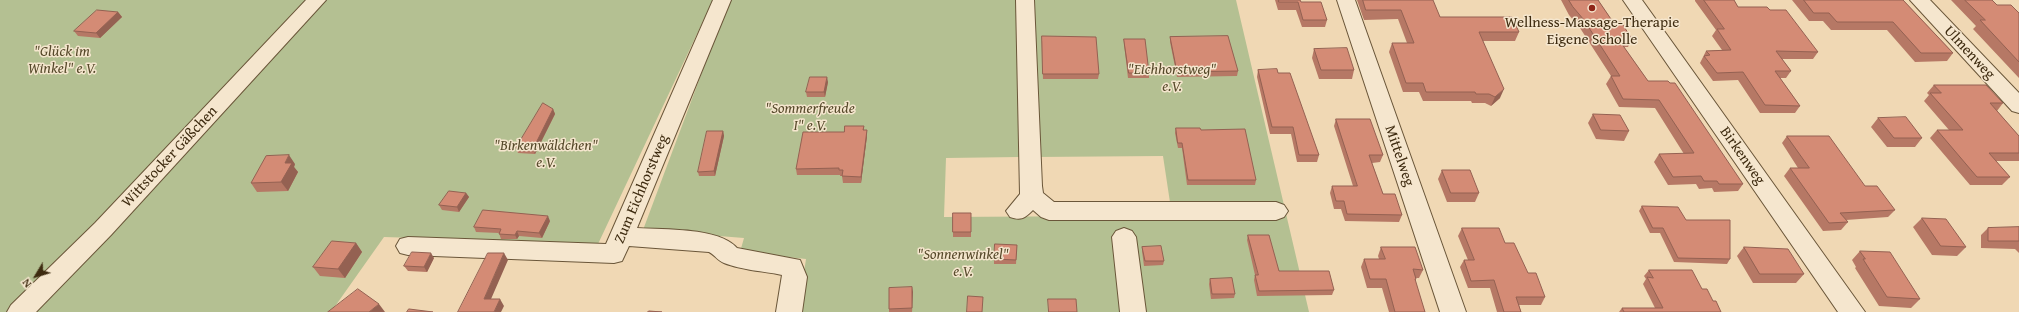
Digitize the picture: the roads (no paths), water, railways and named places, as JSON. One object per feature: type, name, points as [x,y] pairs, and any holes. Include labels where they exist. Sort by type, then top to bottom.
[{"type":"street","name":"Wittstocker Gäßchen","points":[[20,312],[103,229],[318,0]]},
{"type":"street","name":"Zum Eichhorstweg","points":[[408,246],[614,254],[687,86],[722,0]]},
{"type":"street","points":[[1025,0],[1025,204],[1049,211],[1276,211]]},
{"type":"street","name":"Mittelweg","points":[[1346,0],[1453,312]]},
{"type":"street","name":"Birkenweg","points":[[1632,0],[1852,312]]},
{"type":"street","name":"Ulmenweg","points":[[1919,0],[2019,106]]},
{"type":"street","points":[[621,236],[713,243],[723,248],[730,256],[791,267],[795,277],[789,312]]},
{"type":"street","points":[[1124,237],[1133,312]]},
{"type":"place","name":"Wellness-Massage-Therapie Eigene Scholle","points":[[1592,8]]},
{"type":"park label","name":"\"Glück im Winkel\" e.V.","points":[[62,60]]},
{"type":"park label","name":"\"Eichhorstweg\" e.V.","points":[[1172,78]]},
{"type":"park label","name":"\"Sommerfreude I\" e.V.","points":[[810,118]]},
{"type":"park label","name":"\"Birkenwäldchen\" e.V.","points":[[546,154]]},
{"type":"park label","name":"\"Sonnenwinkel\" e.V.","points":[[963,264]]}]
